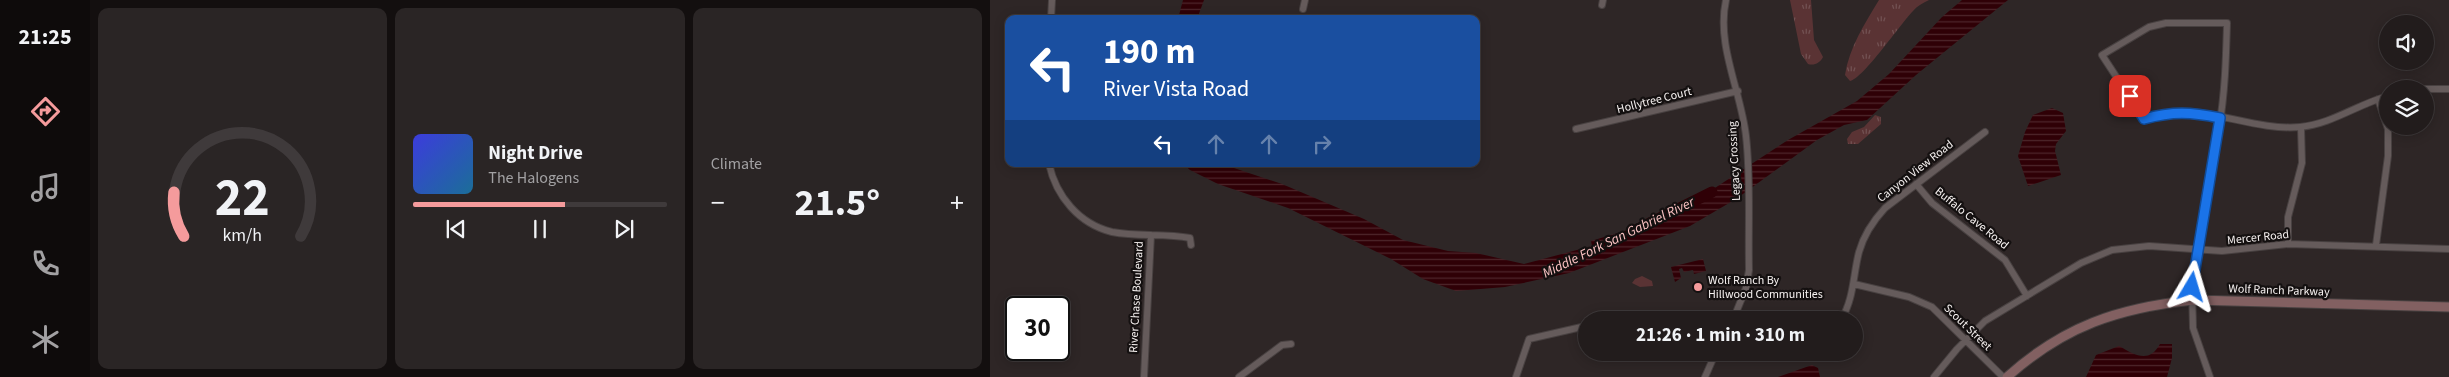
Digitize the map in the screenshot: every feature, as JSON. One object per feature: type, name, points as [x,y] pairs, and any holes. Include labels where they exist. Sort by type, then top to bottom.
[{"type":"street","points":[[1051,15],[1052,0]]},
{"type":"street","points":[[1303,9],[1305,0]]},
{"type":"street","name":"Legacy Crossing","points":[[1726,0],[1724,30],[1726,50],[1738,91],[1747,151],[1748,270],[1746,288],[1737,311]]},
{"type":"street","points":[[2210,377],[2193,328],[2192,287],[2196,249],[2220,118],[2225,90],[2227,23],[2166,23],[2149,27],[2102,55],[2144,119],[2167,113],[2191,112],[2220,118],[2268,127],[2301,127],[2335,118],[2378,99],[2388,129],[2388,156],[2376,245]]},
{"type":"street","points":[[2434,89],[2449,89]]},
{"type":"street","name":"Hollytree Court","points":[[1576,129],[1738,91]]},
{"type":"street","points":[[2288,244],[2288,217],[2302,163],[2301,127]]},
{"type":"street","name":"Canyon View Road","points":[[1846,311],[1854,284],[1859,254],[1872,222],[1885,208],[1985,132]]},
{"type":"street","name":"River Chase Boulevard","points":[[1051,167],[1060,194],[1076,212],[1092,224],[1112,232],[1151,235],[1144,377]]},
{"type":"street","name":"Buffalo Cave Road","points":[[1916,184],[1932,203],[2006,260],[2027,296]]},
{"type":"street","points":[[1151,235],[1173,234],[1190,238],[1190,245]]},
{"type":"street","name":"Mercer Road","points":[[1934,377],[1966,340],[1985,322],[2081,263],[2112,250],[2149,246],[2222,251],[2288,244],[2376,245],[2449,249]]},
{"type":"street","name":"Scout Street","points":[[1854,284],[1921,302],[1942,316],[2002,377]]},
{"type":"street","name":"Wolf Ranch Parkway","points":[[2008,377],[2058,338],[2098,319],[2129,310],[2193,300],[2449,307]]},
{"type":"street","points":[[1516,377],[1529,339],[1578,328]]},
{"type":"street","points":[[1239,377],[1282,345],[1291,344]]},
{"type":"street","points":[[1705,377],[1712,361]]},
{"type":"green space","points":[[1790,0],[1811,0],[1814,40],[1823,57],[1812,65],[1808,64],[1801,54]]},
{"type":"green space","points":[[1879,0],[1929,0],[1920,5],[1907,17],[1864,71],[1850,81],[1845,75],[1850,55],[1858,36]]},
{"type":"green space","points":[[1875,115],[1881,117],[1881,124],[1858,144],[1848,144],[1847,139],[1852,132],[1864,127]]},
{"type":"green space","points":[[1642,276],[1652,281],[1653,286],[1640,287],[1632,283],[1635,279]]},
{"type":"water","points":[[1183,0],[1204,0],[1198,15],[1179,15]]},
{"type":"water","points":[[1962,0],[2008,0],[1916,75],[1867,120],[1844,125],[1817,140],[1736,199],[1690,226],[1569,273],[1505,287],[1456,291],[1423,279],[1391,259],[1288,208],[1218,184],[1186,167],[1231,167],[1282,184],[1364,219],[1403,240],[1448,251],[1476,253],[1524,264],[1592,246],[1591,241],[1654,222],[1689,205],[1788,140],[1857,101],[1889,74],[1942,17]]},
{"type":"water","points":[[2052,108],[2063,113],[2066,131],[2056,144],[2055,151],[2061,175],[2028,186],[2018,156],[2025,132],[2033,115]]},
{"type":"water","points":[[1703,259],[1706,271],[1694,274],[1693,270],[1684,272],[1682,268],[1679,269],[1681,278],[1675,282],[1671,267]]},
{"type":"water","points":[[2160,344],[2172,344],[2172,358],[2167,377],[2086,377],[2096,355],[2119,346],[2136,355],[2146,356],[2156,350]]},
{"type":"water","points":[[1812,365],[1818,368],[1820,377],[1778,377]]},
{"type":"waterway","name":"Middle Fork San Gabriel River","points":[[1634,231],[1712,192]]},
{"type":"place","name":"Wolf Ranch By Hillwood Communities","points":[[1698,287]]},
{"type":"route","points":[[2130,96],[2144,119],[2167,113],[2191,112],[2220,118],[2196,249],[2192,287]]}]
